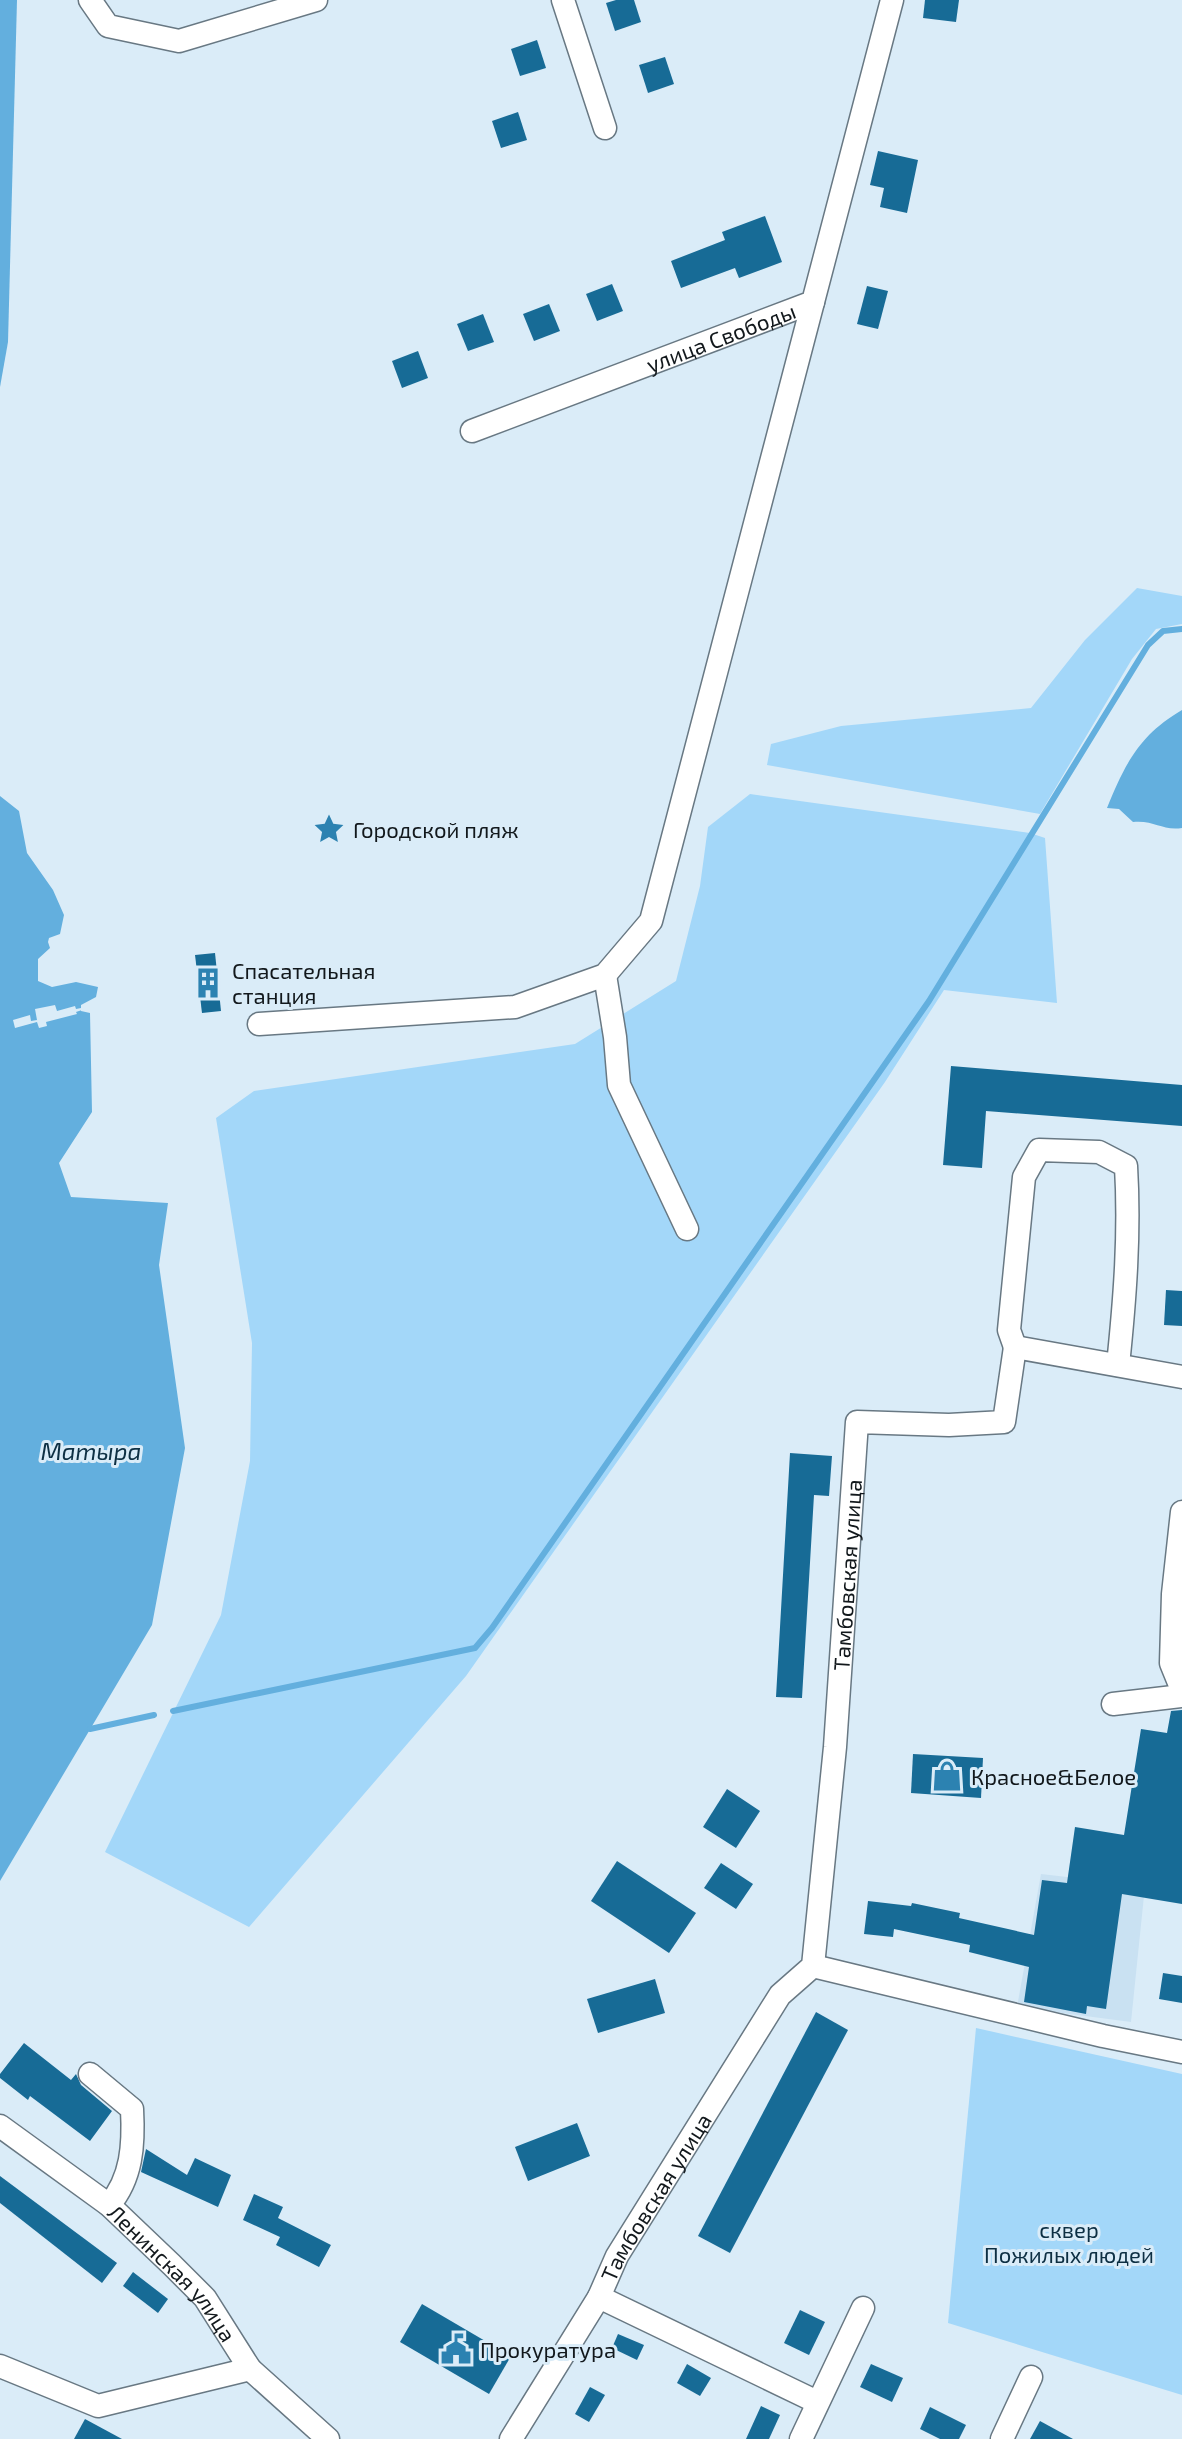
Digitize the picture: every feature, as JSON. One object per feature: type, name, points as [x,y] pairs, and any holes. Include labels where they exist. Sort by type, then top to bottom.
[{"type":"street","points":[[90,0],[108,26],[179,41],[316,0]]},
{"type":"street","points":[[563,0],[605,128]]},
{"type":"street","name":"улица Свободы","points":[[472,431],[813,302],[892,0]]},
{"type":"street","points":[[259,1024],[515,1007],[605,975],[651,921],[813,302]]},
{"type":"street","points":[[605,975],[619,1085],[687,1229]]},
{"type":"street","points":[[1118,1365],[1126,1295],[1129,1216],[1126,1166],[1099,1152],[1039,1150],[1024,1177],[1009,1330],[1015,1347],[1182,1377]]},
{"type":"street","name":"Тамбовская улица","points":[[511,2439],[599,2297],[617,2256],[780,1995],[813,1966],[835,1747],[857,1422],[949,1425],[1004,1422],[1015,1347]]},
{"type":"street","points":[[1182,1512],[1173,1594],[1171,1663],[1182,1690]]},
{"type":"street","points":[[1113,1704],[1182,1696]]},
{"type":"street","points":[[813,1966],[1182,2052]]},
{"type":"street","points":[[90,2074],[132,2109],[134,2143],[122,2189],[109,2205]]},
{"type":"street","name":"Ленинская улица","points":[[0,2126],[109,2205],[205,2298],[250,2369],[328,2439]]},
{"type":"street","points":[[599,2297],[817,2402]]},
{"type":"street","points":[[801,2439],[863,2308]]},
{"type":"street","points":[[0,2366],[98,2406],[250,2369]]},
{"type":"street","points":[[1002,2439],[1031,2377]]},
{"type":"shaded area","points":[[1041,1874],[1145,1886],[1131,2022],[1017,2007]]},
{"type":"green space","points":[[1137,588],[1182,596],[1182,624],[1156,629],[1132,659],[1040,814],[767,765],[771,744],[841,726],[1031,708],[1085,640]]},
{"type":"green space","points":[[750,794],[1030,833],[1045,838],[1057,1003],[944,990],[885,1082],[466,1676],[249,1927],[105,1852],[221,1615],[250,1461],[252,1343],[216,1118],[254,1091],[575,1044],[676,981],[700,886],[708,827]]},
{"type":"green space","name":"сквер Пожилых людей","points":[[976,2028],[1182,2074],[1182,2395],[948,2323]]},
{"type":"water","points":[[0,0],[17,0],[8,342],[0,387]]},
{"type":"water","points":[[1182,710],[1182,828],[1133,822],[1119,809],[1107,808],[1120,778],[1144,740]]},
{"type":"water","name":"Матыра","points":[[0,796],[19,811],[27,853],[53,890],[64,915],[60,934],[49,938],[50,948],[38,959],[38,981],[52,987],[76,982],[98,987],[96,997],[81,1005],[81,1011],[90,1013],[92,1112],[59,1163],[71,1197],[168,1203],[159,1265],[185,1448],[152,1625],[0,1881]]},
{"type":"pier","points":[[55,1005],[57,1011],[75,1006],[82,1010],[46,1022],[47,1026],[39,1028],[37,1022],[15,1028],[13,1020],[30,1015],[31,1021],[37,1020],[35,1009]]},
{"type":"building","points":[[634,0],[641,22],[615,31],[606,3]]},
{"type":"building","points":[[925,0],[959,0],[956,22],[923,18]]},
{"type":"building","points":[[537,40],[546,68],[520,76],[511,49]]},
{"type":"building","points":[[665,57],[674,84],[648,93],[639,65]]},
{"type":"building","points":[[518,112],[527,140],[501,148],[492,121]]},
{"type":"building","points":[[878,151],[918,160],[907,213],[880,207],[884,188],[870,185]]},
{"type":"building","points":[[765,216],[782,262],[739,278],[735,268],[681,288],[671,261],[725,240],[722,232]]},
{"type":"building","points":[[612,284],[623,311],[597,321],[586,294]]},
{"type":"building","points":[[867,286],[888,291],[878,329],[857,324]]},
{"type":"building","points":[[549,304],[560,331],[534,341],[523,314]]},
{"type":"building","points":[[483,314],[494,342],[468,351],[457,324]]},
{"type":"building","points":[[418,351],[428,378],[402,388],[392,361]]},
{"type":"building","name":"Спасательная станция","points":[[215,953],[221,1011],[202,1013],[195,955]]},
{"type":"building","points":[[951,1066],[1182,1085],[1182,1126],[986,1111],[982,1168],[943,1165]]},
{"type":"building","points":[[1166,1290],[1182,1291],[1182,1326],[1164,1325]]},
{"type":"building","points":[[790,1453],[832,1456],[829,1496],[814,1495],[802,1698],[776,1697]]},
{"type":"building","points":[[1182,1710],[1182,1904],[1122,1894],[1106,2009],[1087,2006],[1086,2014],[1024,2002],[1029,1967],[969,1952],[970,1945],[894,1929],[893,1937],[864,1934],[868,1901],[911,1906],[912,1903],[960,1913],[959,1918],[1034,1935],[1042,1880],[1067,1883],[1075,1827],[1124,1835],[1141,1729],[1167,1733],[1171,1711]]},
{"type":"building","name":"Красное&Белое","points":[[913,1754],[983,1758],[981,1798],[911,1793]]},
{"type":"building","points":[[727,1789],[760,1811],[736,1848],[703,1827]]},
{"type":"building","points":[[617,1861],[696,1913],[669,1953],[591,1901]]},
{"type":"building","points":[[721,1863],[753,1884],[736,1909],[704,1888]]},
{"type":"building","points":[[1163,1973],[1182,1976],[1182,2003],[1159,1999]]},
{"type":"building","points":[[655,1979],[665,2013],[598,2033],[587,1999]]},
{"type":"building","points":[[816,2012],[848,2030],[730,2253],[698,2236]]},
{"type":"building","points":[[24,2043],[71,2080],[76,2074],[81,2085],[112,2111],[90,2141],[30,2096],[28,2100],[0,2078]]},
{"type":"building","points":[[577,2123],[590,2156],[528,2181],[515,2147]]},
{"type":"building","points":[[146,2149],[187,2175],[195,2158],[231,2175],[218,2207],[141,2172]]},
{"type":"building","points":[[0,2176],[117,2263],[102,2283],[0,2203]]},
{"type":"building","points":[[254,2194],[283,2207],[278,2218],[331,2245],[319,2267],[276,2245],[280,2237],[243,2220]]},
{"type":"building","points":[[133,2272],[168,2299],[158,2313],[123,2286]]},
{"type":"building","name":"Прокуратура","points":[[422,2304],[511,2356],[489,2394],[400,2342]]},
{"type":"building","points":[[800,2310],[825,2322],[809,2355],[784,2343]]},
{"type":"building","points":[[618,2334],[644,2345],[637,2360],[612,2348]]},
{"type":"building","points":[[687,2364],[711,2378],[700,2396],[677,2383]]},
{"type":"building","points":[[871,2364],[903,2378],[892,2402],[860,2387]]},
{"type":"building","points":[[590,2387],[605,2395],[589,2422],[575,2414]]},
{"type":"building","points":[[761,2406],[780,2415],[769,2439],[746,2439]]},
{"type":"building","points":[[930,2407],[966,2425],[959,2439],[940,2439],[920,2429]]},
{"type":"building","points":[[85,2419],[122,2439],[74,2439]]},
{"type":"building","points":[[1040,2421],[1073,2439],[1030,2439]]},
{"type":"waterway","points":[[173,1711],[475,1648],[492,1628],[929,1001],[1148,645],[1163,631],[1182,629]]},
{"type":"waterway","points":[[90,1729],[154,1715]]},
{"type":"place","name":"Городской пляж","points":[[329,829]]},
{"type":"place","name":"Спасательная станция","points":[[208,983]]},
{"type":"place","name":"Красное&Белое","points":[[947,1776]]},
{"type":"place","name":"Прокуратура","points":[[456,2349]]}]
